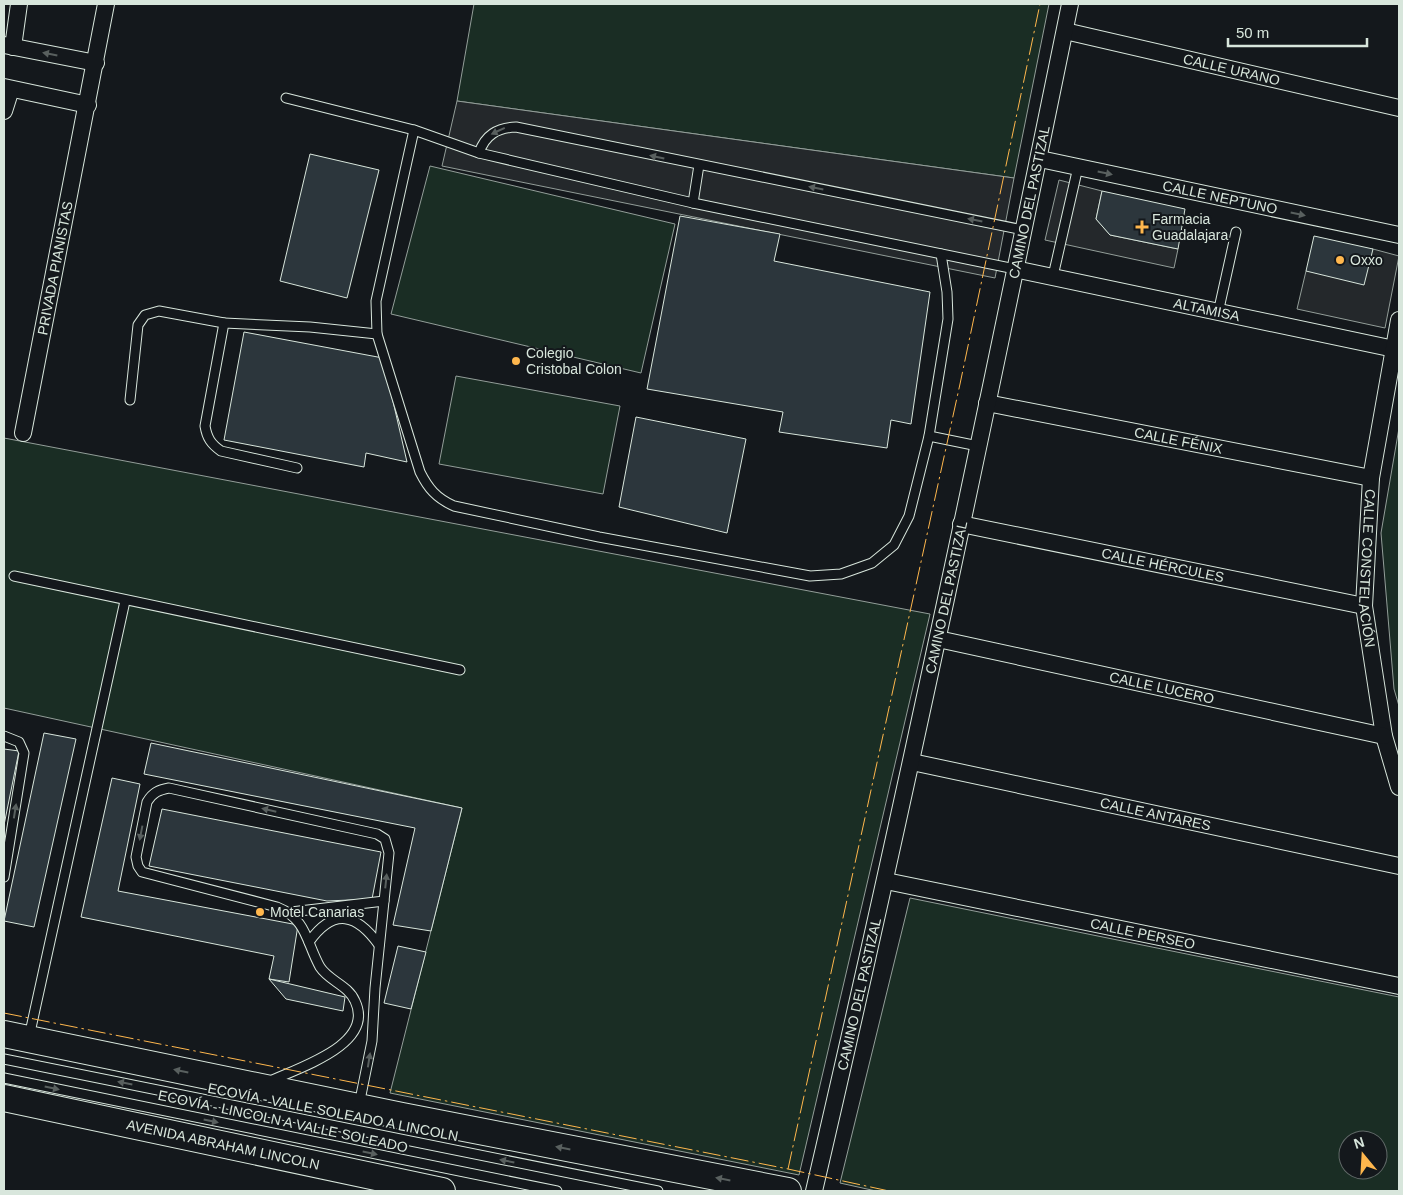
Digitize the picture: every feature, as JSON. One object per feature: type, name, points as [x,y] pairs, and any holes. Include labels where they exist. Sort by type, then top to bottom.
[{"type":"main road","points":[[16,1037],[358,1107],[788,1191]]},
{"type":"main road","name":"AVENIDA ABRAHAM LINCOLN","points":[[4,1098],[442,1191]]},
{"type":"street","points":[[19,4],[8,46],[96,63]]},
{"type":"street","name":"PRIVADA PIANISTAS","points":[[23,433],[88,105],[106,4]]},
{"type":"street","name":"CAMINO DEL PASTIZAL","points":[[814,1191],[912,762],[1023,230],[1040,159],[1070,4]]},
{"type":"street","name":"CALLE URANO","points":[[1065,31],[1399,108]]},
{"type":"street","points":[[4,111],[7,88],[88,105]]},
{"type":"street","name":"CALLE NEPTUNO","points":[[1040,159],[1399,235]]},
{"type":"street","name":"ALTAMISA","points":[[1015,268],[1396,350]]},
{"type":"street","name":"CALLE CONSTELACIÓN","points":[[1399,320],[1396,350],[1371,478],[1364,606],[1384,736],[1399,787]]},
{"type":"street","name":"CALLE FÉNIX","points":[[987,403],[1371,478]]},
{"type":"street","name":"CALLE HÉRCULES","points":[[962,524],[1364,606]]},
{"type":"street","name":"CALLE LUCERO","points":[[938,639],[1384,736]]},
{"type":"street","name":"CALLE ANTARES","points":[[912,762],[1399,866]]},
{"type":"street","name":"CALLE PERSEO","points":[[886,881],[1399,986]]},
{"type":"lane","points":[[286,98],[414,130],[479,153],[693,203],[1015,268]]},
{"type":"lane","points":[[479,153],[483,142],[493,132],[504,128],[516,127],[1023,230]]},
{"type":"lane","points":[[414,130],[376,301],[377,334],[420,472],[428,488],[440,499],[464,508],[730,562],[810,576],[841,574],[872,563],[894,545],[909,516],[929,436],[949,306],[940,254]]},
{"type":"lane","points":[[693,203],[699,165]]},
{"type":"lane","points":[[1053,276],[1078,167]]},
{"type":"lane","points":[[1218,313],[1236,232]]},
{"type":"lane","points":[[130,400],[138,324],[145,315],[159,311],[224,323],[301,326],[377,334]]},
{"type":"lane","points":[[224,323],[206,426],[207,437],[212,445],[221,451],[297,468]]},
{"type":"lane","points":[[929,436],[978,446]]},
{"type":"lane","points":[[14,576],[125,601],[460,670]]},
{"type":"lane","points":[[16,1037],[125,601]]},
{"type":"lane","points":[[4,736],[19,742],[24,754],[4,877]]},
{"type":"lane","points":[[258,1087],[333,1051],[346,1042],[356,1030],[359,1016],[356,1002],[348,990],[323,972],[298,920],[291,912],[142,872],[136,857],[147,802],[152,794],[170,788],[377,834],[385,839],[389,853],[379,945],[372,1041],[358,1107]]},
{"type":"lane","points":[[291,912],[384,901]]},
{"type":"lane","points":[[309,942],[326,923],[341,919],[356,921],[367,929],[379,945]]},
{"type":"lane","name":"ECOVÍA - VALLE SOLEADO A LINCOLN","points":[[4,1059],[658,1191]]},
{"type":"lane","name":"ECOVÍA - LINCOLN A VALLE SOLEADO","points":[[4,1078],[557,1191]]},
{"type":"green space","points":[[474,4],[1049,4],[1014,178],[457,101]]},
{"type":"green space","points":[[430,166],[675,224],[641,373],[391,314]]},
{"type":"green space","points":[[456,376],[620,406],[603,494],[439,464]]},
{"type":"green space","points":[[1399,428],[1399,706],[1394,689],[1381,533]]},
{"type":"green space","points":[[4,438],[930,614],[799,1175],[390,1093],[462,808],[4,708]]},
{"type":"green space","points":[[910,898],[1399,997],[1399,1191],[876,1191],[840,1183]]},
{"type":"shaded area","points":[[457,101],[1014,178],[995,278],[442,166]]},
{"type":"shaded area","points":[[1059,180],[1102,191],[1096,219],[1110,235],[1178,249],[1174,268],[1045,240]]},
{"type":"shaded area","points":[[1373,249],[1399,256],[1385,328],[1297,309],[1306,271]]},
{"type":"building","points":[[310,154],[379,170],[347,298],[280,281]]},
{"type":"building","name":"Farmacia Guadalajara","points":[[1102,191],[1185,209],[1178,249],[1110,235],[1096,219]]},
{"type":"building","points":[[680,216],[780,234],[774,261],[930,292],[911,424],[891,420],[887,448],[779,432],[783,412],[647,389]]},
{"type":"building","name":"Oxxo","points":[[1314,236],[1373,249],[1364,285],[1306,271]]},
{"type":"building","points":[[244,332],[383,358],[407,462],[366,453],[364,467],[224,440]]},
{"type":"building","points":[[636,417],[746,439],[727,533],[619,507]]},
{"type":"building","points":[[44,733],[76,739],[34,927],[4,921]]},
{"type":"building","points":[[151,743],[462,808],[431,931],[393,925],[415,828],[144,774]]},
{"type":"building","points":[[4,749],[19,751],[4,825]]},
{"type":"building","points":[[112,778],[140,784],[118,891],[298,925],[289,982],[269,979],[274,956],[81,917]]},
{"type":"building","points":[[162,809],[381,852],[372,899],[327,901],[149,866]]},
{"type":"building","points":[[398,946],[426,952],[411,1009],[384,1003]]},
{"type":"building","points":[[269,979],[345,997],[343,1011],[286,999]]},
{"type":"power","points":[[788,1169],[960,384],[1040,4]]},
{"type":"power","points":[[4,1013],[788,1169],[889,1191]]},
{"type":"place","name":"Farmacia Guadalajara","points":[[1142,227]]},
{"type":"place","name":"Oxxo","points":[[1340,260]]},
{"type":"place","name":"Colegio Cristobal Colon","points":[[516,361]]},
{"type":"place","name":"Motel Canarias","points":[[260,912]]}]
